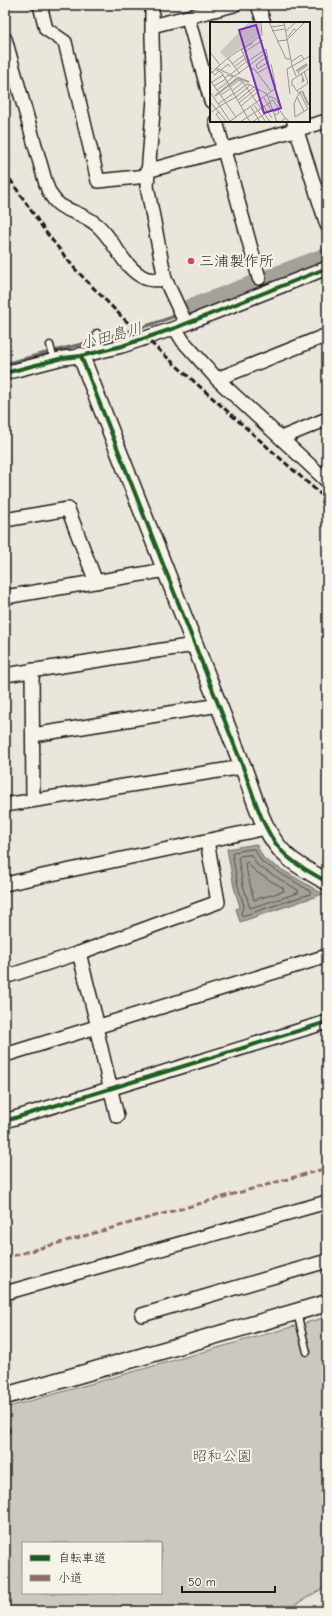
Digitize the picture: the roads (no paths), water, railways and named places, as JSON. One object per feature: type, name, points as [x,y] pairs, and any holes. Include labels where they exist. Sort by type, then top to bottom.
[{"type":"street","points":[[40,5],[46,29],[65,42],[98,181],[147,173],[296,125],[327,121]]},
{"type":"street","points":[[152,5],[154,99],[147,186],[165,279],[181,319],[183,341],[217,379],[327,481]]},
{"type":"street","points":[[152,26],[234,5]]},
{"type":"street","points":[[258,5],[264,22]]},
{"type":"street","points":[[188,18],[210,97]]},
{"type":"street","points":[[5,39],[46,184],[52,200],[62,208],[86,217],[98,225],[128,264],[141,276],[148,279],[165,279]]},
{"type":"street","points":[[216,122],[259,278]]},
{"type":"street","points":[[296,125],[327,225]]},
{"type":"street","points":[[5,373],[53,358],[81,356],[101,347],[122,346],[181,319],[327,268]]},
{"type":"street","points":[[217,379],[327,335]]},
{"type":"street","points":[[81,356],[166,570],[194,645],[244,767],[266,828],[275,844],[288,857],[327,882]]},
{"type":"street","points":[[281,438],[327,419]]},
{"type":"street","points":[[5,520],[68,509],[96,582]]},
{"type":"street","points":[[5,597],[166,570]]},
{"type":"street","points":[[5,675],[194,645]]},
{"type":"street","points":[[32,670],[33,800]]},
{"type":"street","points":[[33,735],[218,705]]},
{"type":"street","points":[[5,805],[244,767]]},
{"type":"street","points":[[5,884],[266,828]]},
{"type":"street","points":[[5,977],[79,953],[218,902],[206,841]]},
{"type":"street","points":[[79,953],[117,1116]]},
{"type":"street","points":[[5,1055],[327,956]]},
{"type":"street","points":[[5,1121],[111,1090],[327,1022]]},
{"type":"street","points":[[5,1293],[327,1202]]},
{"type":"street","points":[[142,1315],[327,1261]]},
{"type":"street","points":[[5,1396],[327,1303]]},
{"type":"lane","points":[[97,332],[101,347]]},
{"type":"lane","points":[[50,345],[53,358]]},
{"type":"lane","points":[[296,1312],[307,1352]]},
{"type":"water","points":[[256,844],[264,859],[323,894],[240,922],[236,909],[240,907],[234,887],[227,849]]},
{"type":"waterway","name":"小田島川","points":[[188,311],[327,258]]},
{"type":"waterway","name":"小田島川","points":[[5,364],[120,334],[188,311]]},
{"type":"railway","points":[[5,172],[45,231],[75,269],[124,319],[327,500]]},
{"type":"place","name":"三浦製作所","points":[[191,261]]},
{"type":"park label","name":"昭和公園","points":[[222,1456]]}]
